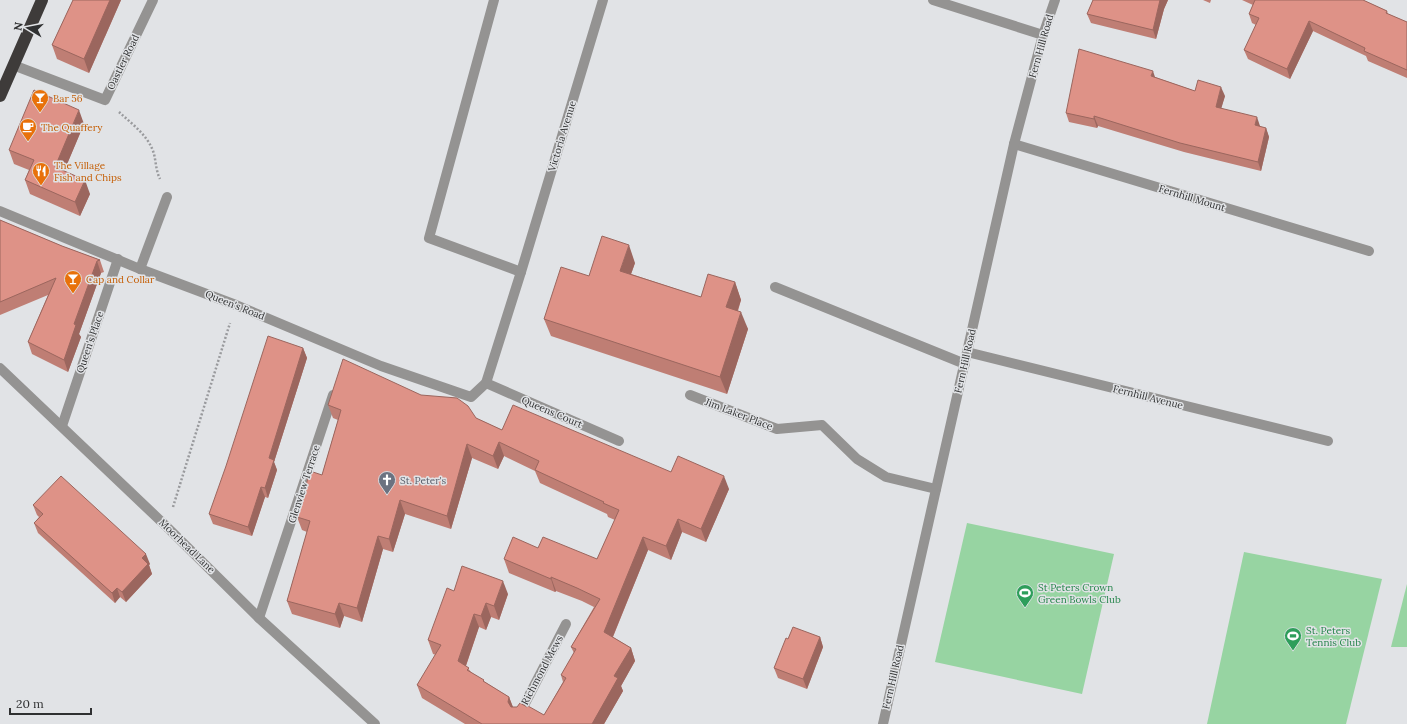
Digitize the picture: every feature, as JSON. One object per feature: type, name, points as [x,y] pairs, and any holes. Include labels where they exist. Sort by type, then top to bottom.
[{"type":"highway","points":[[0,96],[42,0]]},
{"type":"street","name":"Oastler Road","points":[[13,65],[105,100],[153,0]]},
{"type":"street","points":[[494,0],[429,238],[521,272]]},
{"type":"street","name":"Victoria Avenue","points":[[486,383],[603,0]]},
{"type":"street","points":[[934,0],[1043,35]]},
{"type":"street","name":"Fern Hill Road","points":[[882,724],[1014,144],[1043,35],[1055,0]]},
{"type":"street","name":"Fernhill Mount","points":[[1014,144],[1369,251]]},
{"type":"street","points":[[140,269],[167,197]]},
{"type":"street","name":"Queen's Road","points":[[0,211],[140,269],[236,305],[346,355],[471,397],[486,383]]},
{"type":"street","name":"Queen's Place","points":[[62,426],[118,259]]},
{"type":"street","points":[[775,287],[965,364]]},
{"type":"street","name":"Fernhill Avenue","points":[[967,352],[1328,441]]},
{"type":"street","name":"Moorhead Lane","points":[[0,368],[260,618],[375,724]]},
{"type":"street","name":"Queens Court","points":[[486,383],[619,441]]},
{"type":"street","name":"Glenview Terrace","points":[[260,618],[336,388]]},
{"type":"street","name":"Jim Laker Place","points":[[690,395],[777,429],[822,425],[857,459],[886,477],[936,488]]},
{"type":"street","name":"Richmond Mews","points":[[519,715],[566,624]]},
{"type":"path","points":[[105,100],[143,134],[154,153],[157,173],[167,197]]},
{"type":"path","points":[[167,527],[236,305]]},
{"type":"green space","name":"St Peters Crown Green Bowls Club","points":[[967,523],[1114,554],[1082,694],[935,662]]},
{"type":"green space","name":"St. Peters Tennis Club","points":[[1244,552],[1382,579],[1346,724],[1207,724]]},
{"type":"green space","points":[[1407,584],[1407,647],[1391,647]]},
{"type":"building","points":[[73,0],[110,0],[84,59],[52,45]]},
{"type":"building","points":[[1093,0],[1160,0],[1153,30],[1087,14]]},
{"type":"building","points":[[1255,0],[1363,0],[1387,11],[1386,13],[1407,22],[1407,70],[1364,51],[1365,48],[1309,21],[1287,69],[1244,50],[1259,18],[1249,14]]},
{"type":"building","points":[[1079,49],[1153,71],[1151,76],[1195,91],[1198,80],[1221,87],[1216,107],[1257,117],[1255,125],[1266,128],[1258,162],[1180,143],[1094,116],[1094,119],[1066,113]]},
{"type":"building","points":[[34,90],[79,110],[55,167],[85,180],[75,202],[25,180],[34,160],[9,150]]},
{"type":"building","points":[[0,220],[100,260],[97,261],[74,324],[76,325],[64,360],[28,342],[56,278],[0,302]]},
{"type":"building","points":[[602,236],[629,245],[620,271],[701,297],[708,274],[735,282],[726,307],[741,312],[720,377],[544,319],[561,267],[589,276]]},
{"type":"building","points":[[268,336],[303,348],[269,458],[274,460],[265,488],[261,487],[248,527],[209,514]]},
{"type":"building","points":[[343,359],[421,395],[457,398],[468,406],[476,418],[502,430],[513,405],[671,472],[678,456],[724,476],[701,529],[678,519],[666,546],[643,537],[604,632],[631,648],[614,676],[618,678],[592,724],[482,724],[417,685],[441,645],[428,640],[447,588],[454,591],[462,566],[503,581],[494,606],[486,603],[481,616],[474,614],[458,661],[469,668],[467,670],[509,697],[508,702],[511,707],[517,707],[520,703],[544,715],[566,678],[561,675],[576,649],[571,647],[600,599],[551,577],[551,579],[504,559],[513,537],[538,548],[543,537],[597,559],[619,510],[535,470],[539,461],[499,442],[493,456],[467,444],[447,516],[400,500],[389,539],[378,536],[357,608],[339,603],[335,614],[287,601],[310,521],[297,517],[310,471],[322,475],[341,410],[328,405]]},
{"type":"building","points":[[61,476],[146,554],[142,558],[148,564],[122,592],[117,588],[112,593],[34,523],[43,514],[33,505]]},
{"type":"building","points":[[793,627],[820,637],[803,679],[774,668],[786,638],[788,639]]},
{"type":"place","name":"Bar 56","points":[[40,113]]},
{"type":"place","name":"The Quaffery","points":[[28,142]]},
{"type":"place","name":"The Village Fish and Chips","points":[[41,186]]},
{"type":"place","name":"Cap and Collar","points":[[73,294]]},
{"type":"place","name":"St. Peter's","points":[[387,495]]},
{"type":"place","name":"St Peters Crown Green Bowls Club","points":[[1025,608]]},
{"type":"place","name":"St. Peters Tennis Club","points":[[1293,651]]}]
